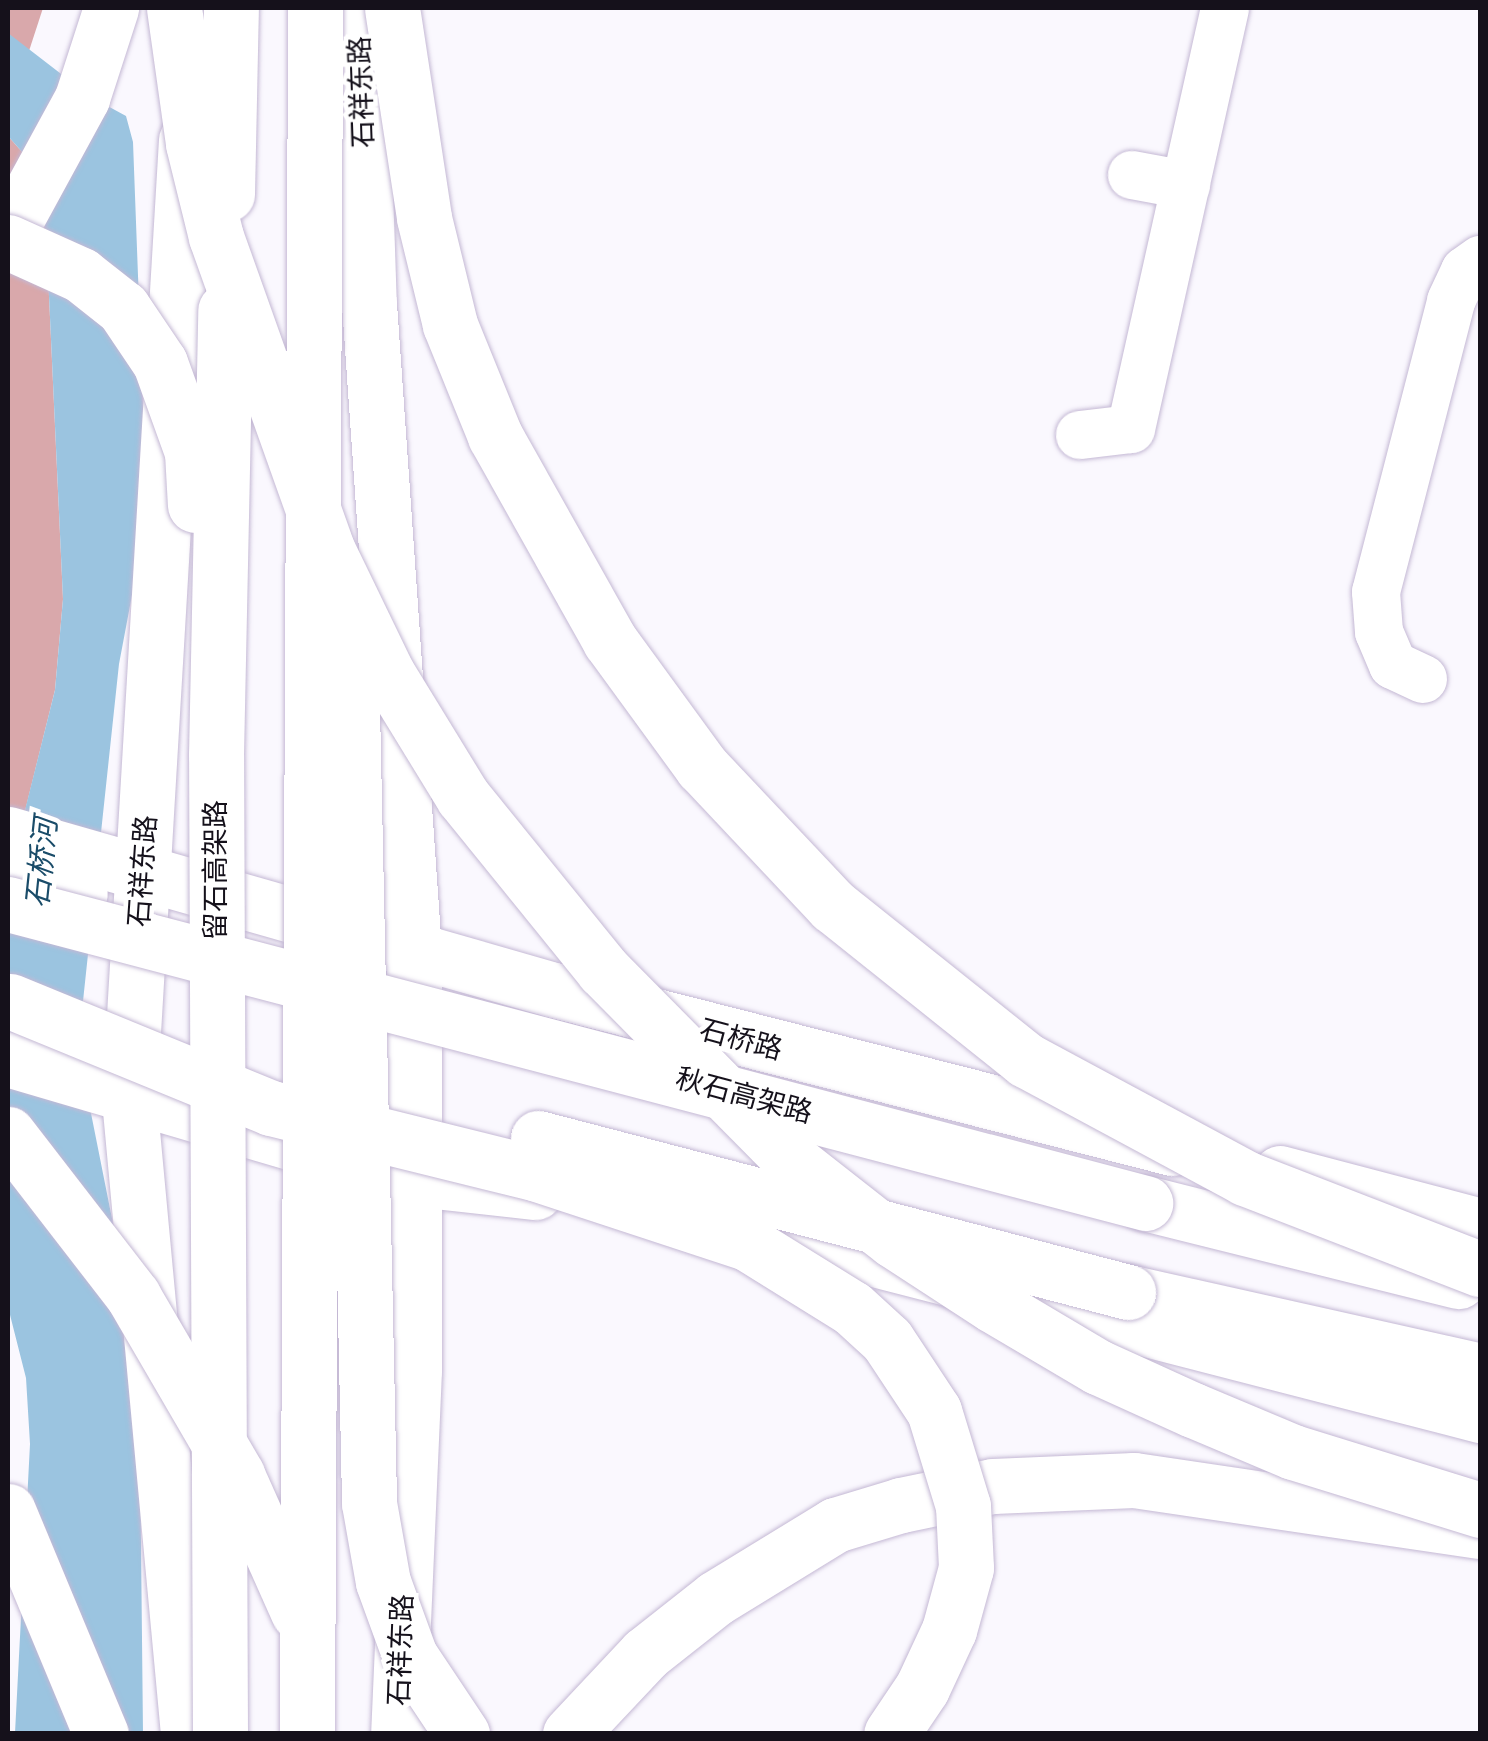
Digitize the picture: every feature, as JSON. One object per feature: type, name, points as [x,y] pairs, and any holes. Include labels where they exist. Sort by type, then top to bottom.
[{"type":"main road","points":[[8,234],[82,98],[111,8]]},
{"type":"main road","points":[[174,8],[194,144],[216,238],[326,549],[387,673],[463,797],[603,970],[791,1160],[892,1240],[993,1305],[1098,1367],[1293,1452],[1480,1510]]},
{"type":"main road","name":"石祥东路","points":[[188,1734],[121,1096],[124,867],[193,8]]},
{"type":"main road","name":"留石高架路","points":[[220,1734],[216,756],[231,8]]},
{"type":"main road","points":[[307,1734],[315,8]]},
{"type":"main road","name":"石祥东路","points":[[359,8],[369,304],[414,950],[417,1179],[398,1734]]},
{"type":"main road","points":[[392,8],[429,236],[450,325],[495,436],[610,640],[702,768],[833,906],[1026,1060],[1245,1178],[1480,1269]]},
{"type":"main road","points":[[312,198],[348,497],[369,1503],[383,1582],[410,1656],[462,1734]]},
{"type":"main road","points":[[8,242],[81,275],[123,308],[160,362],[192,452],[189,1091],[216,1235]]},
{"type":"main road","name":"石桥路","points":[[8,834],[414,950],[975,1102],[1480,1226]]},
{"type":"main road","points":[[8,872],[273,971]]},
{"type":"main road","name":"秋石高架路","points":[[8,904],[1480,1286]]},
{"type":"main road","points":[[9,1000],[1128,1292],[1480,1370]]},
{"type":"main road","points":[[9,1000],[271,1108],[537,1174],[747,1243],[852,1308],[887,1340],[934,1411],[962,1506],[966,1568],[950,1630],[922,1688],[891,1734]]},
{"type":"main road","points":[[8,1059],[121,1096],[417,1179],[676,1208],[1480,1416]]},
{"type":"main road","points":[[8,1134],[133,1296],[237,1475],[296,1605],[338,1734]]},
{"type":"main road","points":[[570,1734],[645,1654],[716,1598],[835,1526],[901,1505],[993,1486],[1134,1480],[1480,1531]]},
{"type":"main road","points":[[8,1512],[101,1734]]},
{"type":"street","points":[[1080,435],[1131,429],[1226,8]]},
{"type":"street","points":[[1132,175],[1186,186]]},
{"type":"street","points":[[1423,679],[1393,665],[1379,632],[1376,592],[1451,301],[1465,271],[1480,260]]},
{"type":"shaded area","points":[[8,8],[43,8],[28,54],[8,33]]},
{"type":"shaded area","points":[[8,136],[23,153],[46,231],[63,599],[55,690],[24,815],[8,811]]},
{"type":"water","name":"石桥河","points":[[8,33],[91,97],[126,116],[133,142],[147,516],[119,664],[78,1048],[139,1354],[143,1733],[15,1733],[30,1444],[26,1378],[8,1307],[8,917],[18,838],[55,690],[63,599],[46,231],[23,153],[8,136]]}]
